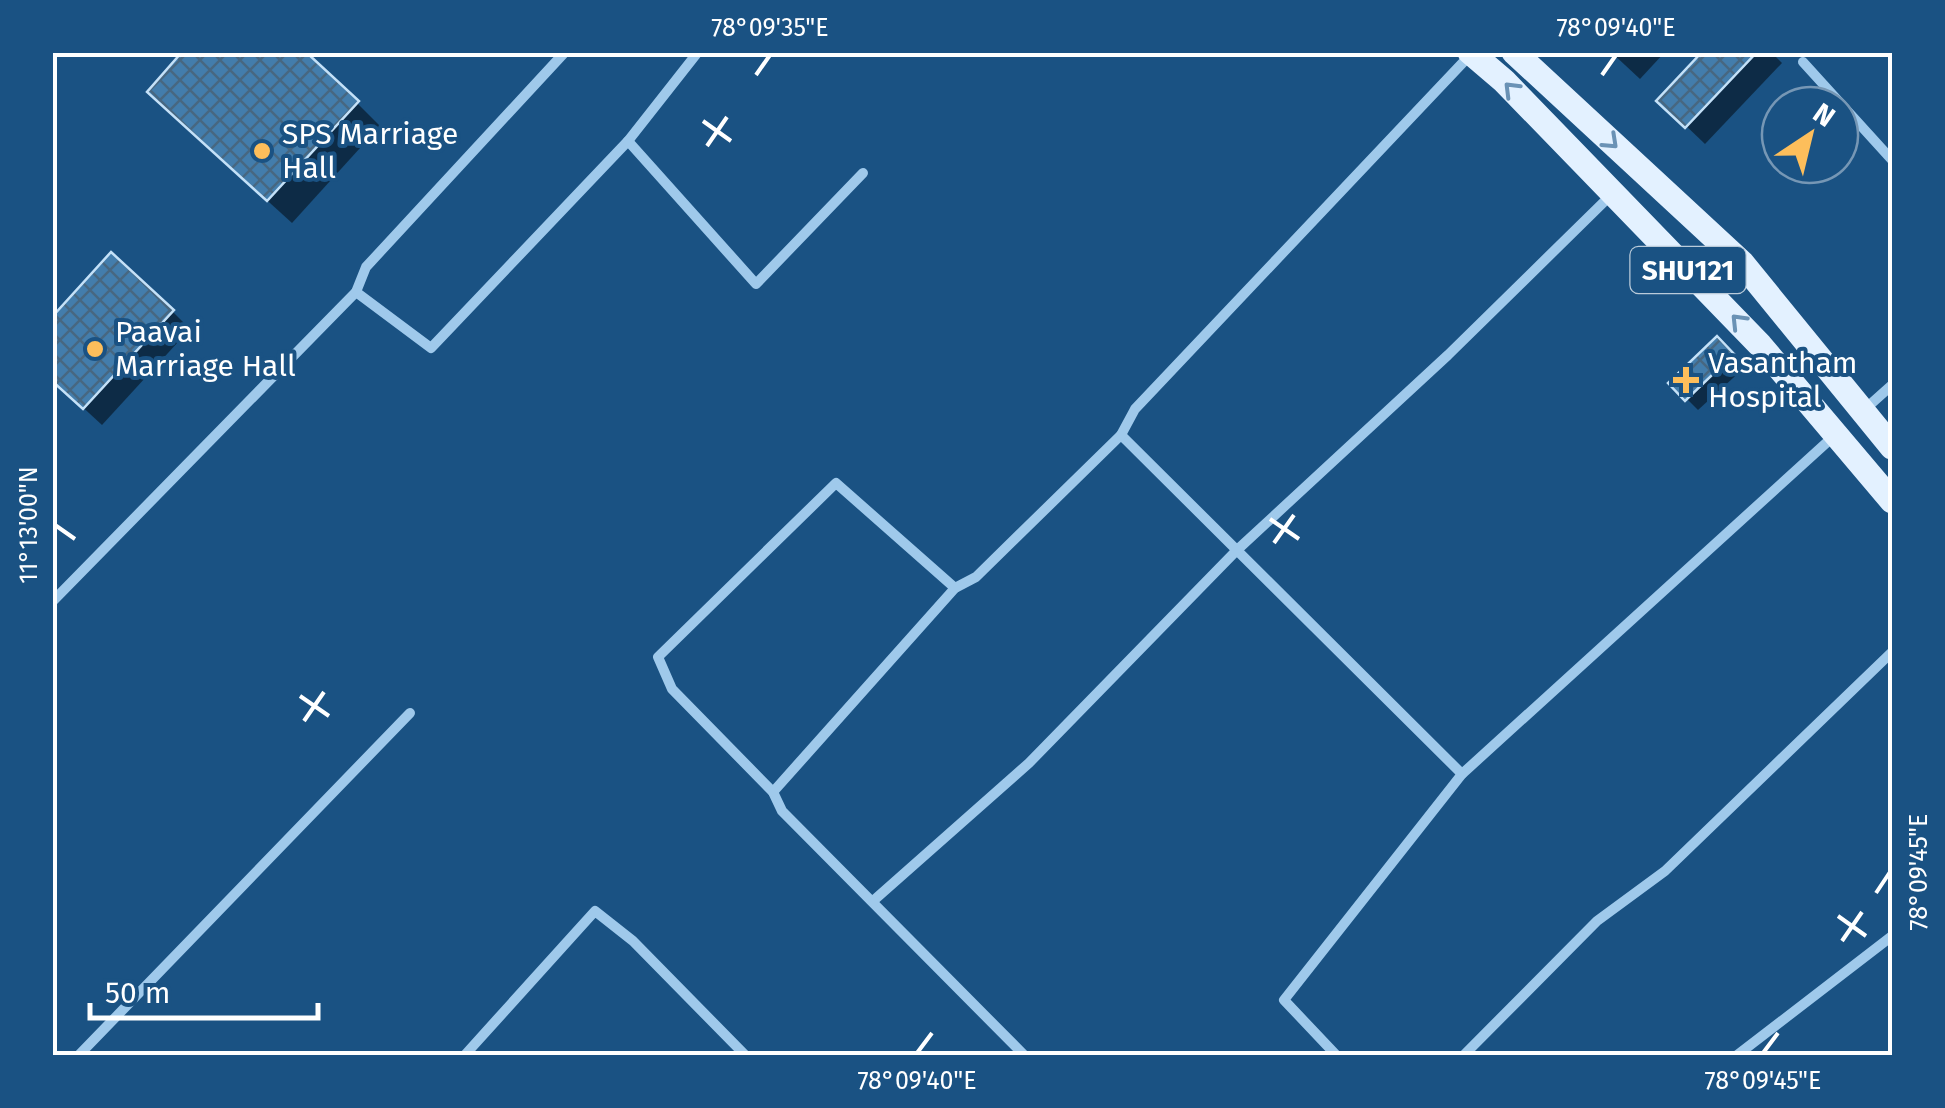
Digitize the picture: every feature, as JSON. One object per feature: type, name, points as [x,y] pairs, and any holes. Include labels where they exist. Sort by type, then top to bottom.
[{"type":"main road","name":"SHU121","points":[[1514,52],[1742,264],[1892,446]]},
{"type":"main road","name":"SHU121","points":[[1471,53],[1504,81],[1760,345],[1892,502]]},
{"type":"street","points":[[52,602],[356,292],[366,267],[565,52]]},
{"type":"street","points":[[356,292],[431,348],[628,142],[698,52]]},
{"type":"street","points":[[773,792],[955,588],[976,577],[1121,435],[1135,410],[1471,53]]},
{"type":"street","points":[[1804,62],[1892,160]]},
{"type":"street","points":[[628,142],[756,284],[864,173]]},
{"type":"street","points":[[874,901],[1028,763],[1236,551],[1448,355],[1613,193]]},
{"type":"street","points":[[1863,410],[1892,385]]},
{"type":"street","points":[[1337,1056],[1284,1000],[1462,774],[1836,434]]},
{"type":"street","points":[[1121,435],[1462,774]]},
{"type":"street","points":[[955,588],[836,482],[658,656],[672,689],[773,792],[782,811],[1025,1056]]},
{"type":"street","points":[[1464,1056],[1598,921],[1665,871],[1892,652]]},
{"type":"street","points":[[78,1056],[410,713]]},
{"type":"street","points":[[464,1056],[595,911],[633,940],[746,1056]]},
{"type":"street","points":[[1736,1056],[1892,936]]},
{"type":"building","name":"SPS Marriage Hall","points":[[182,52],[306,52],[359,101],[267,201],[147,92]]},
{"type":"building","points":[[1702,52],[1757,52],[1685,128],[1656,101]]},
{"type":"building","name":"Paavai Marriage Hall","points":[[111,252],[174,310],[83,409],[52,381],[52,317]]},
{"type":"building","points":[[1717,336],[1734,354],[1685,401],[1668,383]]},
{"type":"place","name":"SPS Marriage Hall","points":[[262,151]]},
{"type":"place","name":"Paavai Marriage Hall","points":[[95,349]]},
{"type":"place","name":"Vasantham Hospital","points":[[1686,380]]}]
